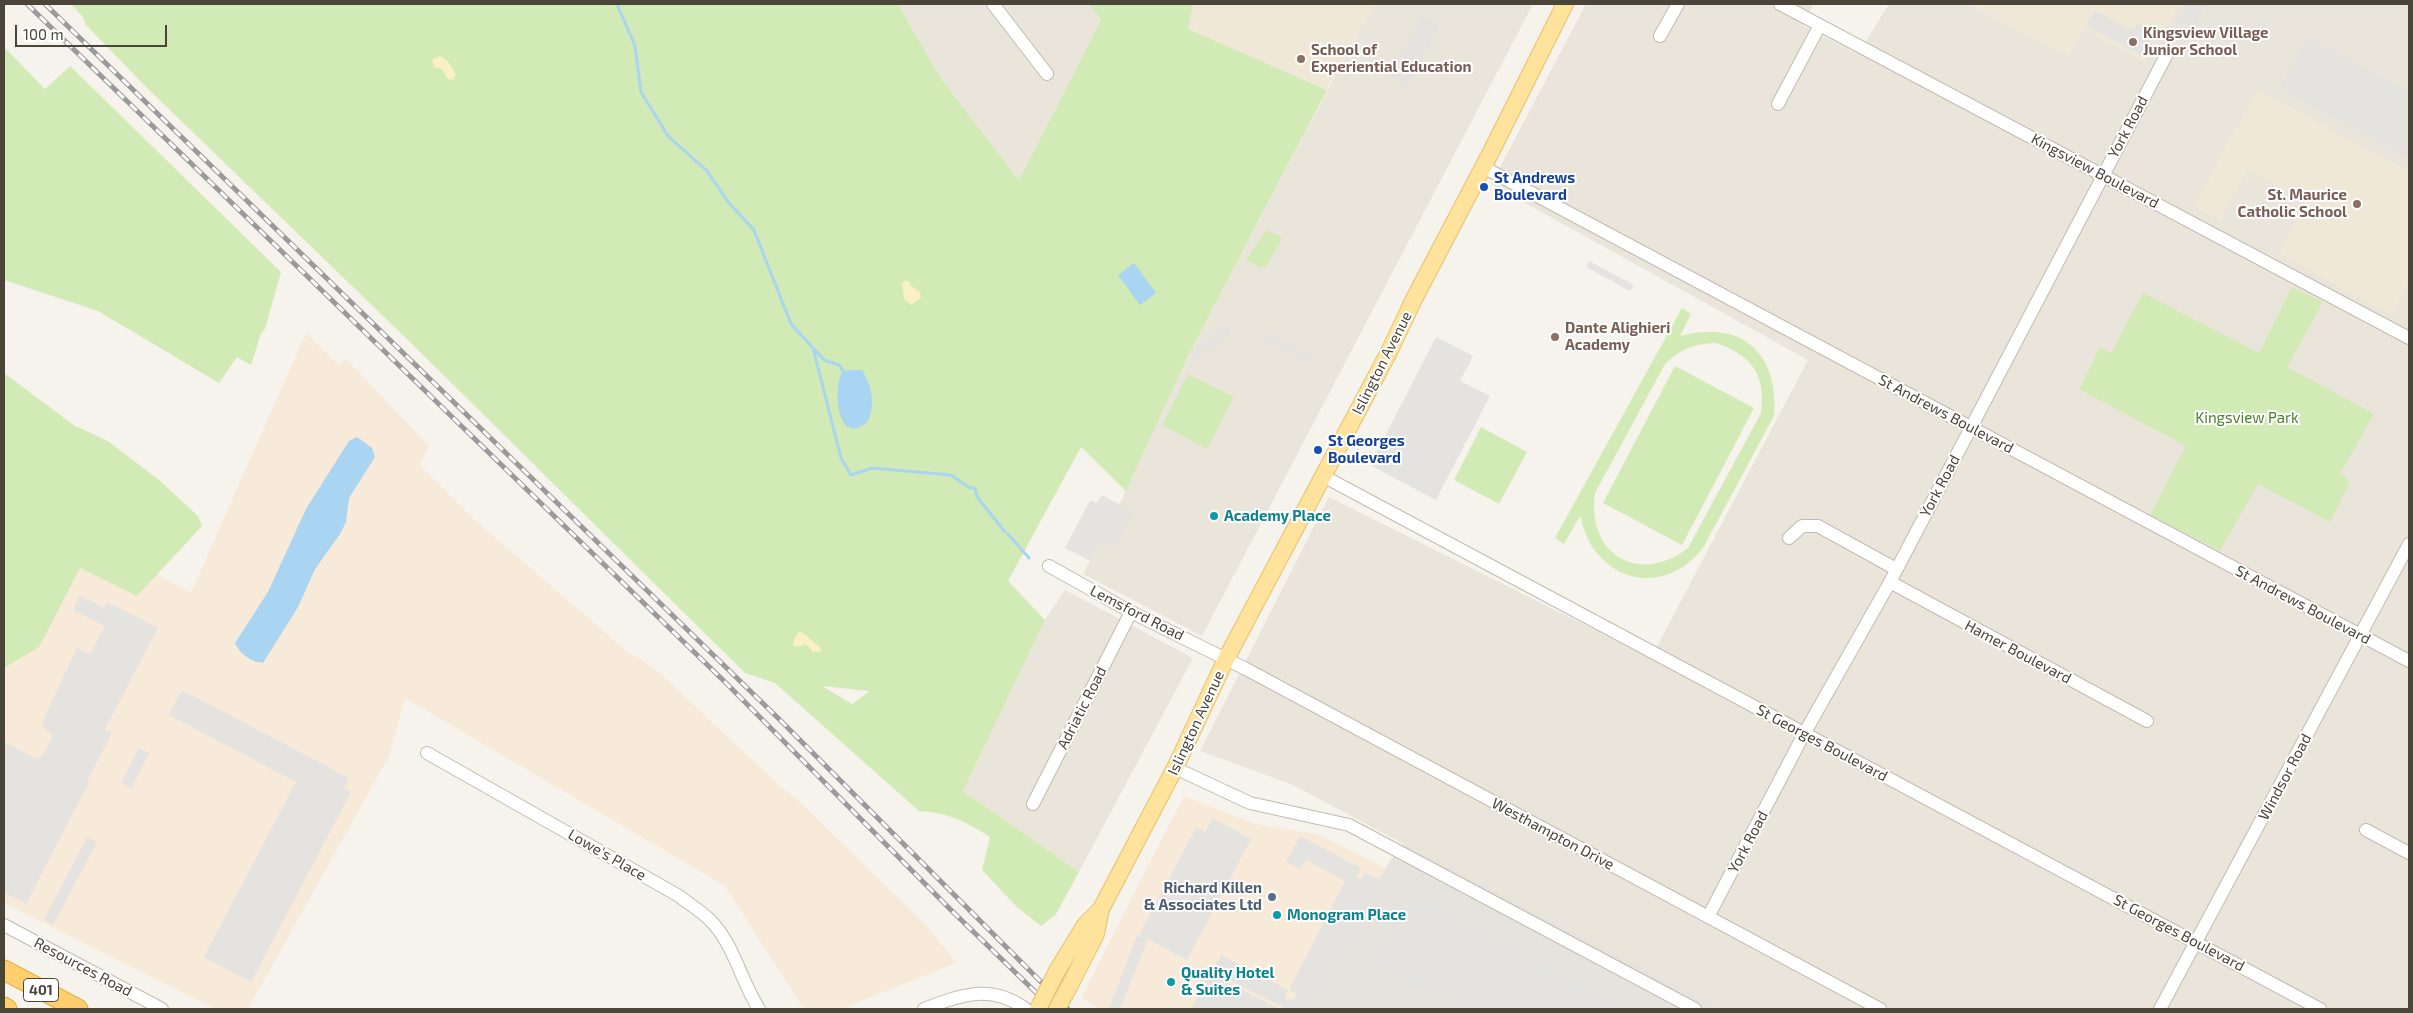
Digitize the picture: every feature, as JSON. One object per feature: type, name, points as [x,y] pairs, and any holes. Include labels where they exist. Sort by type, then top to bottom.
[{"type":"highway","name":"401","points":[[4,970],[78,1009]]},
{"type":"main road","name":"Islington Avenue","points":[[1057,1009],[1096,934],[1101,909],[1175,768],[1226,658],[1272,577],[1389,352],[1414,299],[1565,4]]},
{"type":"main road","name":"Islington Avenue","points":[[1038,1009],[1057,971],[1085,925],[1101,909]]},
{"type":"street","points":[[993,4],[1047,74]]},
{"type":"street","points":[[1660,36],[1678,4]]},
{"type":"street","name":"Kingsview Boulevard","points":[[1780,4],[2409,338]]},
{"type":"street","points":[[1778,104],[1820,25]]},
{"type":"street","name":"York Road","points":[[1708,917],[1804,734],[1890,582],[2168,52]]},
{"type":"street","name":"St Andrews Boulevard","points":[[1483,167],[2409,661]]},
{"type":"street","name":"St Georges Boulevard","points":[[1323,476],[2320,1009]]},
{"type":"street","points":[[1789,538],[1802,526],[1818,526],[1896,568]]},
{"type":"street","name":"Windsor Road","points":[[2160,1009],[2409,544]]},
{"type":"street","name":"Lemsford Road","points":[[1049,566],[1131,612],[1226,658]]},
{"type":"street","name":"Hamer Boulevard","points":[[1890,582],[2147,720]]},
{"type":"street","name":"Adriatic Road","points":[[1033,804],[1131,612]]},
{"type":"street","name":"Westhampton Drive","points":[[1226,658],[1880,1009]]},
{"type":"street","name":"Lowe's Place","points":[[427,753],[678,896],[710,920],[733,953],[750,995],[753,1009]]},
{"type":"street","points":[[1175,768],[1250,803],[1349,825],[1695,1009]]},
{"type":"street","points":[[2366,830],[2409,853]]},
{"type":"street","name":"Resources Road","points":[[4,925],[162,1009]]},
{"type":"street","points":[[924,1009],[964,994],[979,994],[1012,999],[1026,1009]]},
{"type":"street","name":"Lowe's Place","points":[[750,995],[759,1009]]},
{"type":"shaded area","points":[[898,4],[1089,4],[1101,20],[1019,180],[941,79]]},
{"type":"shaded area","name":"School of Experiential Education","points":[[1193,4],[1373,4],[1327,90],[1187,29]]},
{"type":"shaded area","points":[[1373,4],[1533,4],[1202,636],[1083,574],[1126,491],[1189,354]]},
{"type":"shaded area","points":[[1586,4],[1813,4],[1803,26],[1858,54],[1889,4],[1969,4],[2069,55],[2084,28],[2146,62],[2178,4],[2409,4],[2409,1009],[1712,1009],[1293,785],[1200,751],[1329,497],[1651,658],[1808,360],[1491,184]]},
{"type":"shaded area","name":"Kingsview Village Junior School","points":[[1969,4],[2178,4],[2146,62],[2084,28],[2069,55]]},
{"type":"shaded area","points":[[2186,4],[2206,4],[2194,28],[2177,20]]},
{"type":"shaded area","points":[[2095,10],[2133,31],[2138,23],[2155,32],[2142,56],[2086,26]]},
{"type":"shaded area","points":[[1422,16],[1440,26],[1407,87],[1389,77]]},
{"type":"shaded area","points":[[2308,37],[2409,92],[2409,159],[2280,88]]},
{"type":"shaded area","name":"St. Maurice Catholic School","points":[[2257,90],[2409,172],[2409,282],[2391,315],[2279,253],[2306,202],[2247,170],[2220,220],[2194,206]]},
{"type":"shaded area","points":[[1589,261],[1634,285],[1630,291],[1586,267]]},
{"type":"shaded area","points":[[1226,326],[1231,333],[1197,359],[1191,352]]},
{"type":"shaded area","points":[[1263,331],[1312,357],[1305,364],[1296,355],[1260,337]]},
{"type":"shaded area","points":[[306,333],[339,365],[346,359],[429,446],[419,465],[478,523],[630,654],[641,659],[663,676],[781,787],[795,797],[929,928],[956,963],[841,1009],[804,1009],[725,886],[405,698],[389,756],[248,1009],[216,1009],[4,903],[4,490],[191,593]]},
{"type":"shaded area","points":[[1436,337],[1473,356],[1460,381],[1490,396],[1436,500],[1370,465]]},
{"type":"shaded area","points":[[1102,495],[1134,512],[1115,548],[1100,541],[1090,561],[1065,548],[1090,500],[1097,503]]},
{"type":"shaded area","points":[[1065,590],[1193,658],[1079,872],[963,791],[1045,620]]},
{"type":"shaded area","points":[[80,595],[104,608],[107,602],[158,628],[105,729],[112,733],[26,904],[4,892],[4,742],[34,758],[42,757],[53,735],[41,725],[77,648],[90,654],[105,626],[73,610]]},
{"type":"shaded area","points":[[182,690],[349,778],[344,788],[351,792],[251,982],[204,957],[296,782],[169,715]]},
{"type":"shaded area","points":[[139,748],[149,753],[131,788],[121,783]]},
{"type":"shaded area","points":[[1184,796],[1255,824],[1317,834],[1385,868],[1308,1009],[1097,1009],[1082,996]]},
{"type":"shaded area","points":[[1213,818],[1251,839],[1187,960],[1148,939],[1120,1009],[1109,1009],[1137,935],[1145,938],[1139,935],[1196,828],[1205,832]]},
{"type":"shaded area","points":[[1300,836],[1361,868],[1356,877],[1361,879],[1365,872],[1380,880],[1312,1009],[1286,1009],[1212,971],[1221,955],[1288,990],[1284,998],[1294,999],[1297,994],[1289,990],[1345,881],[1306,860],[1300,869],[1286,862]]},
{"type":"shaded area","points":[[87,837],[97,842],[53,925],[44,920]]},
{"type":"shaded area","points":[[1403,844],[1721,1009],[1308,1009],[1385,868]]},
{"type":"shaded area","points":[[1419,898],[1623,1009],[1468,1009],[1470,1004],[1436,986],[1432,992],[1367,957],[1378,938],[1394,946],[1396,943],[1386,938],[1405,903],[1414,907]]},
{"type":"shaded area","points":[[1210,973],[1279,1009],[1191,1009]]},
{"type":"green space","points":[[71,4],[898,4],[941,79],[1019,180],[1101,20],[1089,4],[1193,4],[1188,29],[1327,90],[1189,354],[1126,491],[1081,447],[1008,581],[1045,620],[963,791],[1079,872],[1056,914],[1041,926],[1017,907],[982,870],[990,837],[972,826],[948,816],[919,811],[775,683],[745,673],[412,344],[146,87],[86,25],[82,16]],"holes":[[[822,686],[869,691],[852,704]]]},
{"type":"green space","points":[[4,47],[45,89],[70,66],[281,272],[265,329],[261,333],[251,365],[237,357],[219,383],[98,311],[4,280]]},
{"type":"green space","points":[[1266,230],[1280,236],[1282,240],[1265,267],[1260,267],[1246,260]]},
{"type":"green space","name":"Kingsview Park","points":[[2292,287],[2323,302],[2287,367],[2374,414],[2340,474],[2350,482],[2330,522],[2258,484],[2220,551],[2150,515],[2186,446],[2079,389],[2100,348],[2111,353],[2143,293],[2259,353]]},
{"type":"green space","points":[[1682,308],[1691,314],[1680,336],[1702,332],[1722,332],[1738,337],[1752,346],[1763,359],[1770,375],[1774,394],[1774,416],[1704,546],[1693,559],[1680,569],[1666,575],[1651,578],[1636,577],[1622,573],[1608,564],[1596,552],[1584,530],[1580,516],[1564,544],[1555,538]],"holes":[[[1716,343],[1747,360],[1754,368],[1761,388],[1761,413],[1688,548],[1669,559],[1651,564],[1634,563],[1619,558],[1607,547],[1599,533],[1594,514],[1595,493],[1665,364],[1682,351],[1694,346]]]},
{"type":"green space","points":[[1675,366],[1754,408],[1682,545],[1603,503]]},
{"type":"green space","points":[[4,373],[75,426],[108,441],[159,480],[198,516],[202,526],[137,596],[80,568],[39,647],[4,668]]},
{"type":"green space","points":[[1188,374],[1234,397],[1207,449],[1162,425]]},
{"type":"green space","points":[[1481,427],[1527,452],[1499,504],[1454,480]]},
{"type":"sand","points":[[439,56],[447,61],[453,69],[456,75],[453,80],[448,79],[442,69],[434,67],[432,60]]},
{"type":"sand","points":[[906,280],[920,292],[921,298],[911,305],[904,299],[902,283]]},
{"type":"sand","points":[[800,631],[820,647],[821,652],[813,652],[806,644],[798,647],[793,645],[795,637]]},
{"type":"water","points":[[1134,263],[1156,293],[1140,305],[1118,275]]},
{"type":"water","points":[[862,370],[870,388],[872,402],[868,421],[858,428],[850,428],[844,422],[838,402],[839,379],[843,371]]},
{"type":"water","points":[[357,437],[372,448],[375,457],[349,498],[346,522],[340,534],[315,569],[298,607],[263,663],[254,661],[243,654],[235,643],[268,592],[306,509],[349,441]]},
{"type":"waterway","points":[[617,4],[635,46],[641,92],[668,136],[707,171],[729,203],[754,230],[791,324],[824,360],[839,365],[843,371]]},
{"type":"waterway","points":[[813,348],[841,458],[851,475],[872,468],[951,475],[970,488],[975,488],[977,497],[1005,532]]},
{"type":"waterway","points":[[1008,534],[1029,558]]},
{"type":"railway","points":[[27,4],[727,684],[951,910],[1053,1009]]},
{"type":"railway","points":[[45,4],[780,720],[1068,1009]]},
{"type":"place","name":"Kingsview Village Junior School","points":[[2133,42]]},
{"type":"place","name":"School of Experiential Education","points":[[1301,59]]},
{"type":"place","name":"St Andrews Boulevard","points":[[1484,187]]},
{"type":"place","name":"St. Maurice Catholic School","points":[[2357,204]]},
{"type":"place","name":"Dante Alighieri Academy","points":[[1555,337]]},
{"type":"place","name":"St Georges Boulevard","points":[[1318,450]]},
{"type":"place","name":"Academy Place","points":[[1214,516]]},
{"type":"place","name":"Richard Killen & Associates Ltd","points":[[1272,897]]},
{"type":"place","name":"Monogram Place","points":[[1277,915]]},
{"type":"place","name":"Quality Hotel & Suites","points":[[1171,982]]}]
